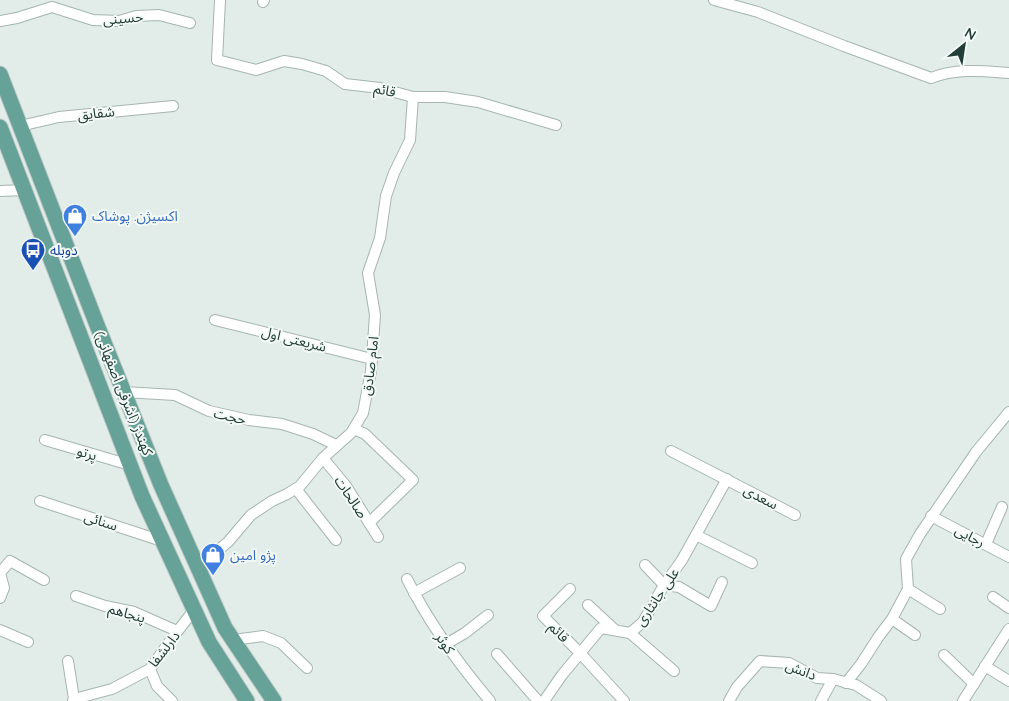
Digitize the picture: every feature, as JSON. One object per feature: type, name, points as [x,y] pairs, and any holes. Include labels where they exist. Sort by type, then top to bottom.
[{"type":"main road","name":"کهندژ (اشرفی اصفهانی)","points":[[0,74],[161,484],[225,628],[274,701]]},
{"type":"main road","name":"کهندژ (اشرفی اصفهانی)","points":[[0,126],[130,465],[162,541],[209,642],[247,701]]},
{"type":"main road","points":[[45,242],[63,237]]},
{"type":"street","name":"قائم","points":[[220,0],[217,60],[256,70],[284,61],[302,64],[326,71],[345,84],[380,88],[413,97],[445,97],[478,102],[556,125]]},
{"type":"street","points":[[714,0],[758,12],[931,78],[947,72],[976,70],[1009,73]]},
{"type":"street","name":"حسینی","points":[[0,22],[52,7],[93,20],[119,21],[136,16],[160,15],[190,23]]},
{"type":"street","name":"امام صادق","points":[[198,567],[228,542],[251,515],[300,486],[323,458],[351,433],[363,414],[372,359],[375,315],[368,273],[380,238],[386,196],[394,173],[410,140],[413,97]]},
{"type":"street","name":"شقایق","points":[[20,126],[59,117],[173,106]]},
{"type":"street","points":[[0,191],[25,190]]},
{"type":"street","name":"شریعتی اول","points":[[215,320],[372,359]]},
{"type":"street","name":"حجت","points":[[124,392],[175,395],[209,411],[249,420],[282,424],[313,434],[336,445]]},
{"type":"street","points":[[846,683],[892,619],[908,589],[906,559],[931,516],[976,452],[1007,418]]},
{"type":"street","points":[[354,429],[365,434],[414,480],[369,523]]},
{"type":"street","name":"پرتو","points":[[45,440],[130,465]]},
{"type":"street","name":"سعدی","points":[[671,451],[795,515]]},
{"type":"street","name":"صالحات","points":[[323,458],[346,486],[378,538]]},
{"type":"street","name":"علی جانثاری","points":[[544,701],[562,675],[602,628],[630,633],[643,622],[696,535],[727,479]]},
{"type":"street","points":[[296,489],[336,540]]},
{"type":"street","name":"سنائی","points":[[40,501],[162,541]]},
{"type":"street","points":[[986,544],[1002,506]]},
{"type":"street","name":"رجایی","points":[[931,516],[1009,557]]},
{"type":"street","points":[[696,535],[752,563]]},
{"type":"street","points":[[1,591],[0,573],[10,561],[44,580]]},
{"type":"street","points":[[646,565],[664,586],[679,587],[711,606],[722,582]]},
{"type":"street","points":[[414,593],[460,568]]},
{"type":"street","name":"کوثر","points":[[406,579],[457,661],[490,701]]},
{"type":"street","name":"قائم","points":[[570,589],[543,616],[580,653]]},
{"type":"street","points":[[908,589],[940,609]]},
{"type":"street","name":"پنجاهم","points":[[76,596],[105,606],[134,612],[177,631]]},
{"type":"street","points":[[993,597],[1009,608]]},
{"type":"street","points":[[588,605],[615,630]]},
{"type":"street","name":"دارلشفا","points":[[73,700],[112,689],[150,669],[194,610]]},
{"type":"street","points":[[446,644],[464,634],[488,615]]},
{"type":"street","points":[[892,619],[915,635]]},
{"type":"street","points":[[963,701],[1009,629]]},
{"type":"street","points":[[0,630],[28,642]]},
{"type":"street","points":[[630,633],[674,671]]},
{"type":"street","points":[[233,640],[264,636],[281,642],[307,668]]},
{"type":"street","points":[[580,653],[624,701]]},
{"type":"street","points":[[497,654],[538,701]]},
{"type":"street","points":[[944,655],[974,684]]},
{"type":"street","points":[[68,661],[73,700]]},
{"type":"street","name":"دانش","points":[[729,701],[737,686],[760,661],[789,663],[817,678],[856,685],[881,701]]},
{"type":"street","points":[[985,666],[1009,681]]},
{"type":"street","points":[[150,669],[157,686],[172,701]]},
{"type":"street","name":"دانش","points":[[821,701],[833,680]]},
{"type":"place","name":"اکسیژن. پوشاک","points":[[75,237]]},
{"type":"place","name":"دوبله","points":[[33,271]]},
{"type":"place","name":"پژو امین","points":[[213,576]]}]
